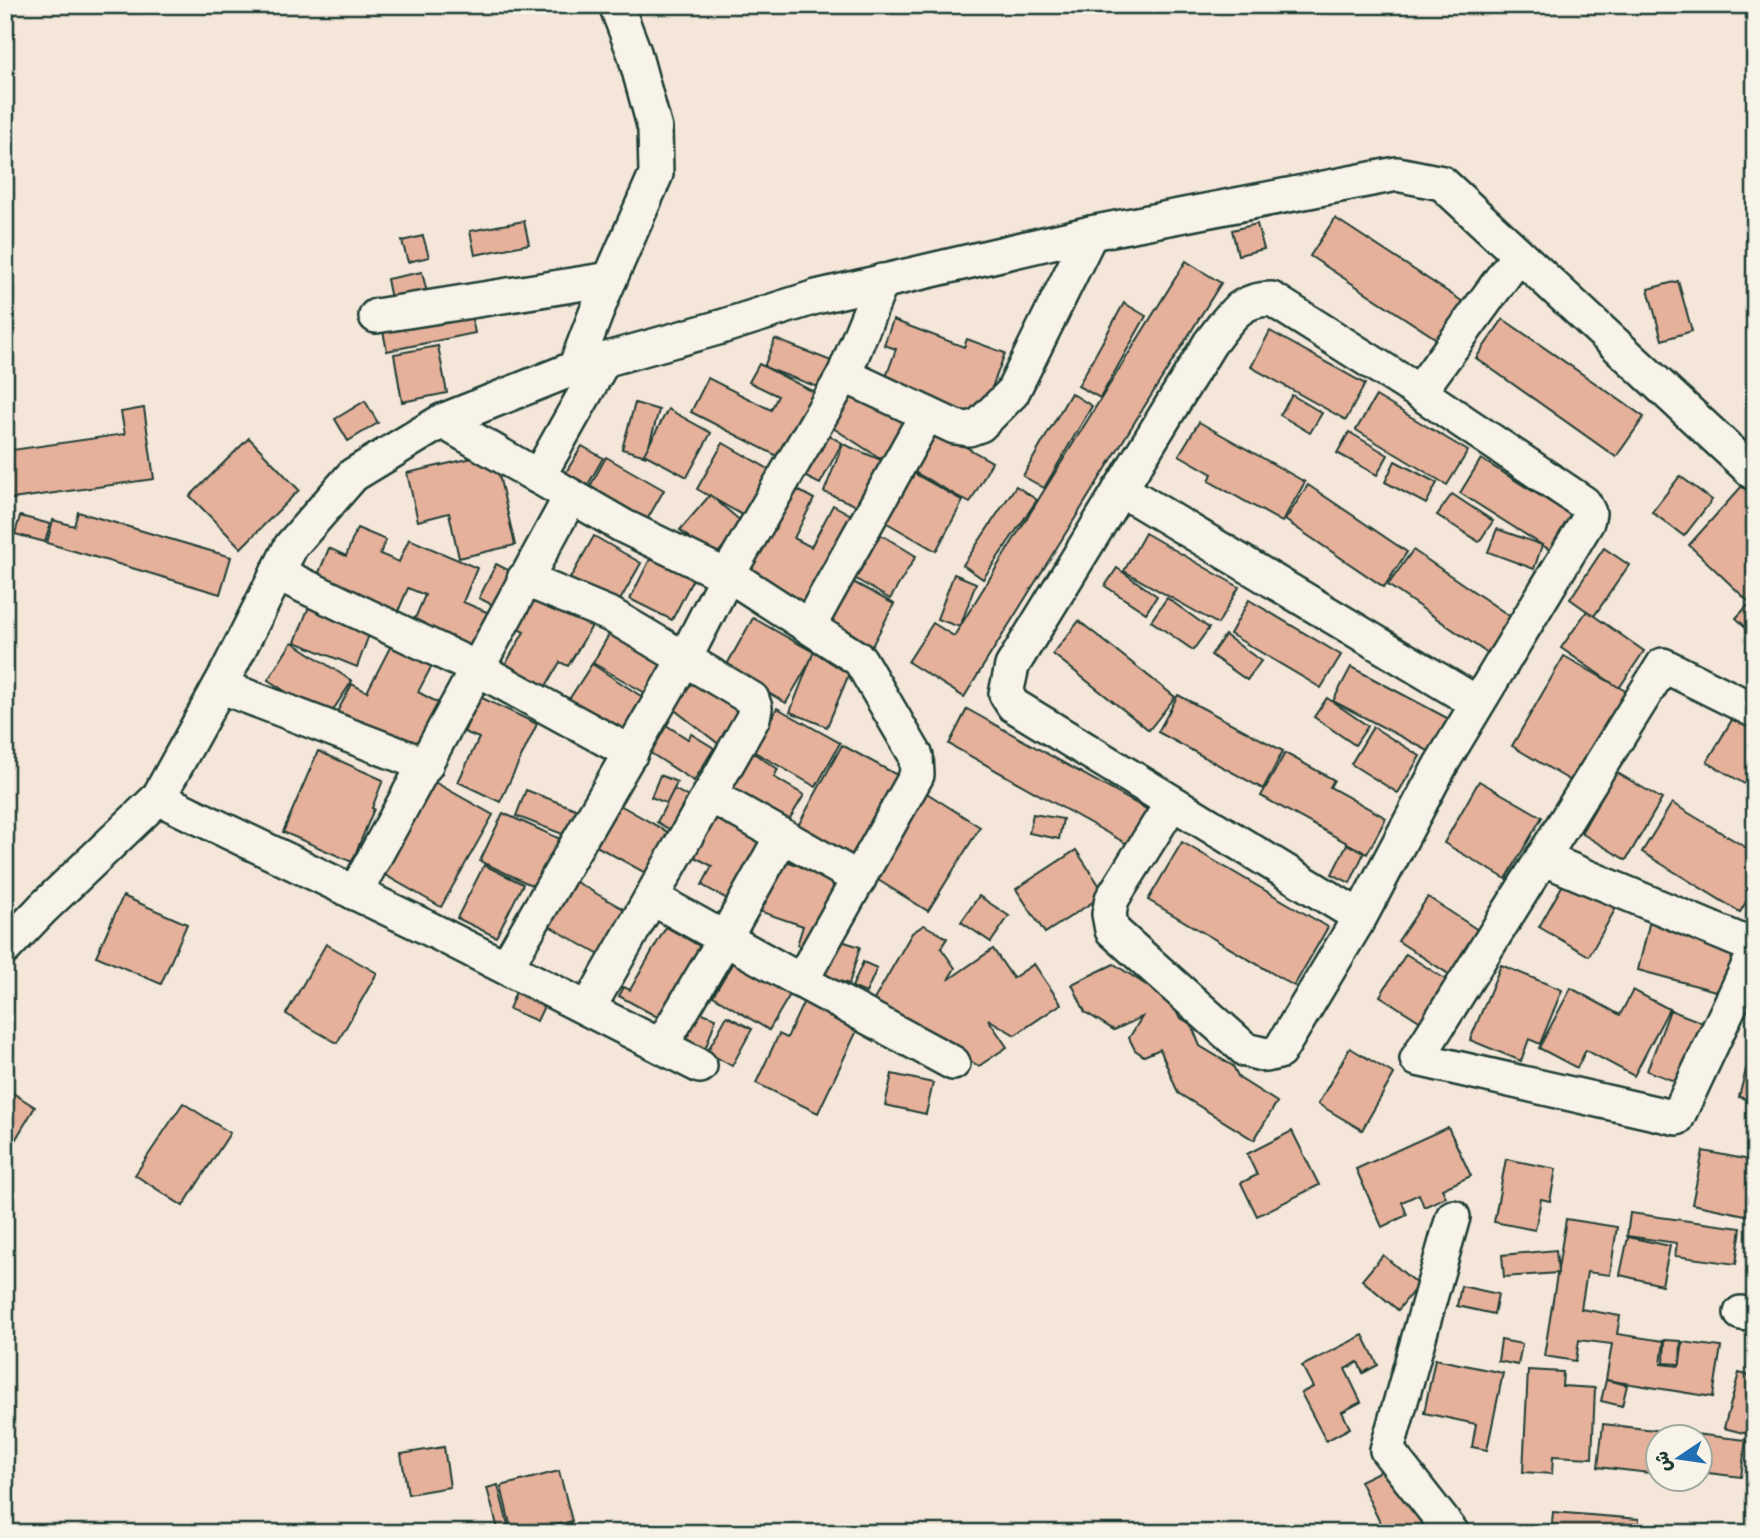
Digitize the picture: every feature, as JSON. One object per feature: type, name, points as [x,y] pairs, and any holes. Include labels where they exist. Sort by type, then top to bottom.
[{"type":"street","points":[[538,477],[589,363],[610,279],[656,174],[655,129],[634,52],[616,5]]},
{"type":"street","points":[[5,948],[158,798],[220,686],[291,546],[353,475],[442,421],[589,363],[721,327],[816,297],[1091,233],[1397,174],[1442,183],[1755,474]]},
{"type":"street","points":[[844,375],[955,427],[969,429],[980,425],[1012,393],[1091,233]]},
{"type":"street","points":[[1419,392],[1518,256]]},
{"type":"street","points":[[376,316],[610,279]]},
{"type":"street","points":[[506,967],[631,753],[685,658],[727,576],[844,375],[882,281]]},
{"type":"street","points":[[1172,803],[1112,899],[1109,914],[1112,930],[1246,1050],[1266,1055],[1279,1052],[1360,917],[1440,766],[1587,522],[1589,513],[1584,503],[1419,392],[1272,299],[1258,299],[1240,306],[1210,343],[1012,666],[1006,694],[1013,705],[1360,917]]},
{"type":"street","points":[[809,626],[927,414]]},
{"type":"street","points":[[442,421],[623,526],[727,576],[860,660],[916,756],[917,775],[801,981]]},
{"type":"street","points":[[1120,489],[1477,703]]},
{"type":"street","points":[[355,893],[571,496]]},
{"type":"street","points":[[277,573],[478,669],[631,753]]},
{"type":"street","points":[[524,579],[611,615],[751,699],[755,708],[753,718],[588,1009]]},
{"type":"street","points":[[1542,858],[1755,949],[1677,1118],[1417,1059],[1542,858],[1663,665],[1755,711]]},
{"type":"street","points":[[220,686],[426,765]]},
{"type":"street","points":[[709,795],[859,879]]},
{"type":"street","points":[[158,798],[506,967],[700,1066]]},
{"type":"street","points":[[661,1046],[782,836]]},
{"type":"street","points":[[652,898],[724,940],[953,1063]]},
{"type":"street","points":[[1452,1533],[1387,1450],[1453,1217]]},
{"type":"building","points":[[1335,218],[1474,309],[1449,347],[1310,256]]},
{"type":"building","points":[[524,221],[529,244],[475,255],[470,231]]},
{"type":"building","points":[[1257,224],[1264,249],[1238,255],[1232,230]]},
{"type":"building","points":[[423,236],[429,257],[408,262],[402,241]]},
{"type":"building","points":[[1186,261],[1221,283],[964,697],[908,662],[933,623],[954,636]]},
{"type":"building","points":[[422,272],[428,297],[392,304],[387,279]]},
{"type":"building","points":[[1678,281],[1692,331],[1662,340],[1648,289]]},
{"type":"building","points":[[1124,303],[1146,316],[1100,398],[1078,386]]},
{"type":"building","points":[[470,309],[475,333],[387,351],[382,326]]},
{"type":"building","points":[[1503,319],[1644,417],[1616,457],[1476,358]]},
{"type":"building","points":[[893,320],[964,347],[967,339],[1005,353],[980,419],[884,383],[896,349],[884,345]]},
{"type":"building","points":[[1270,331],[1365,384],[1346,420],[1251,367]]},
{"type":"building","points":[[775,339],[834,362],[823,389],[764,367]]},
{"type":"building","points":[[438,346],[447,393],[402,402],[394,354]]},
{"type":"building","points":[[759,364],[814,392],[781,458],[691,412],[708,378],[771,410],[778,396],[749,382]]},
{"type":"building","points":[[856,383],[913,419],[886,462],[830,426]]},
{"type":"building","points":[[1071,393],[1092,406],[1044,488],[1023,476]]},
{"type":"building","points":[[1292,395],[1322,413],[1310,433],[1280,415]]},
{"type":"building","points":[[1376,396],[1468,451],[1447,485],[1356,430]]},
{"type":"building","points":[[365,401],[378,423],[348,441],[335,419]]},
{"type":"building","points":[[635,403],[659,410],[646,456],[622,449]]},
{"type":"building","points":[[144,408],[154,479],[5,500],[5,451],[125,434],[121,412]]},
{"type":"building","points":[[668,409],[711,433],[687,477],[644,454]]},
{"type":"building","points":[[1199,422],[1305,482],[1282,522],[1209,481],[1212,474],[1179,455]]},
{"type":"building","points":[[934,429],[992,462],[970,503],[911,470]]},
{"type":"building","points":[[823,432],[842,443],[820,484],[800,474]]},
{"type":"building","points":[[1349,432],[1388,455],[1377,475],[1337,453]]},
{"type":"building","points":[[249,438],[299,490],[241,548],[190,496]]},
{"type":"building","points":[[723,443],[772,471],[746,517],[697,489]]},
{"type":"building","points":[[843,444],[886,462],[867,510],[824,492]]},
{"type":"building","points":[[582,446],[603,458],[585,490],[563,477]]},
{"type":"building","points":[[494,453],[515,545],[459,558],[449,513],[418,521],[407,473]]},
{"type":"building","points":[[606,457],[664,490],[644,525],[587,492]]},
{"type":"building","points":[[1481,459],[1571,515],[1550,550],[1460,493]]},
{"type":"building","points":[[1395,461],[1437,483],[1426,504],[1385,482]]},
{"type":"building","points":[[908,470],[963,501],[936,551],[880,519]]},
{"type":"building","points":[[1680,476],[1712,500],[1684,536],[1652,512]]},
{"type":"building","points":[[1751,476],[1755,480],[1755,636],[1736,618],[1750,603],[1689,545]]},
{"type":"building","points":[[1308,485],[1407,552],[1384,587],[1285,520]]},
{"type":"building","points":[[1016,486],[1037,500],[983,579],[963,565]]},
{"type":"building","points":[[794,488],[814,499],[794,538],[811,547],[833,505],[860,520],[812,609],[748,575]]},
{"type":"building","points":[[1452,494],[1493,521],[1479,542],[1437,515]]},
{"type":"building","points":[[710,495],[743,523],[714,558],[680,530]]},
{"type":"building","points":[[78,512],[231,557],[220,594],[47,543],[53,520],[74,526]]},
{"type":"building","points":[[20,516],[50,524],[45,542],[15,534]]},
{"type":"building","points":[[357,528],[386,540],[380,554],[399,562],[409,539],[477,568],[463,602],[494,615],[477,656],[411,628],[425,595],[408,588],[394,621],[313,587],[329,548],[346,556]]},
{"type":"building","points":[[870,528],[916,556],[890,599],[844,572]]},
{"type":"building","points":[[1497,529],[1542,545],[1534,569],[1488,552]]},
{"type":"building","points":[[1145,533],[1239,587],[1218,624],[1124,571]]},
{"type":"building","points":[[594,536],[641,563],[614,611],[567,584]]},
{"type":"building","points":[[1604,548],[1629,565],[1594,616],[1570,599]]},
{"type":"building","points":[[1413,550],[1511,617],[1487,653],[1388,585]]},
{"type":"building","points":[[651,557],[693,579],[672,620],[630,599]]},
{"type":"building","points":[[496,564],[520,576],[502,610],[479,598]]},
{"type":"building","points":[[1117,568],[1157,596],[1146,613],[1105,586]]},
{"type":"building","points":[[954,574],[976,583],[960,627],[937,619]]},
{"type":"building","points":[[842,576],[894,604],[871,648],[818,620]]},
{"type":"building","points":[[537,593],[592,626],[568,666],[560,662],[540,696],[501,672],[524,632],[516,628]]},
{"type":"building","points":[[1167,598],[1209,628],[1193,650],[1151,621]]},
{"type":"building","points":[[312,599],[373,624],[357,667],[295,642]]},
{"type":"building","points":[[1249,600],[1341,655],[1321,688],[1230,634]]},
{"type":"building","points":[[1587,611],[1644,651],[1619,688],[1561,648]]},
{"type":"building","points":[[753,618],[815,653],[786,703],[725,668]]},
{"type":"building","points":[[1079,621],[1175,697],[1149,730],[1053,654]]},
{"type":"building","points":[[616,622],[670,653],[647,694],[593,663]]},
{"type":"building","points":[[398,632],[438,654],[418,692],[446,707],[419,757],[336,714],[352,684],[367,692]]},
{"type":"building","points":[[1225,635],[1261,661],[1247,680],[1211,655]]},
{"type":"building","points":[[292,642],[352,681],[327,719],[268,680]]},
{"type":"building","points":[[816,646],[854,662],[827,727],[790,712]]},
{"type":"building","points":[[1564,656],[1629,693],[1576,784],[1512,746]]},
{"type":"building","points":[[592,664],[650,702],[624,742],[566,704]]},
{"type":"building","points":[[1351,667],[1449,719],[1432,753],[1333,701]]},
{"type":"building","points":[[694,678],[743,715],[720,745],[672,708]]},
{"type":"building","points":[[1178,695],[1283,751],[1263,789],[1158,732]]},
{"type":"building","points":[[480,697],[537,724],[500,802],[458,782],[479,738],[464,732]]},
{"type":"building","points":[[1327,698],[1368,726],[1355,745],[1314,717]]},
{"type":"building","points":[[777,708],[840,743],[816,787],[753,751]]},
{"type":"building","points":[[1739,708],[1755,718],[1755,790],[1707,762]]},
{"type":"building","points":[[967,709],[1155,814],[1136,849],[949,744]]},
{"type":"building","points":[[666,725],[688,739],[691,734],[714,748],[694,781],[649,752]]},
{"type":"building","points":[[1373,727],[1420,756],[1398,793],[1351,764]]},
{"type":"building","points":[[842,745],[897,775],[848,865],[793,835]]},
{"type":"building","points":[[318,751],[383,780],[352,862],[283,832]]},
{"type":"building","points":[[750,751],[778,769],[774,777],[804,795],[784,828],[726,792]]},
{"type":"building","points":[[1285,753],[1334,780],[1330,787],[1386,818],[1367,854],[1261,796]]},
{"type":"building","points":[[1616,772],[1662,799],[1626,860],[1581,833]]},
{"type":"building","points":[[660,775],[677,782],[668,804],[651,797]]},
{"type":"building","points":[[431,780],[493,815],[441,907],[380,872]]},
{"type":"building","points":[[1479,781],[1542,817],[1506,879],[1444,843]]},
{"type":"building","points":[[674,789],[699,803],[681,836],[657,822]]},
{"type":"building","points":[[526,790],[581,811],[570,837],[516,816]]},
{"type":"building","points":[[922,790],[980,827],[928,911],[870,875]]},
{"type":"building","points":[[611,800],[671,834],[649,875],[589,842]]},
{"type":"building","points":[[1672,803],[1755,853],[1755,887],[1740,912],[1642,852]]},
{"type":"building","points":[[503,813],[567,842],[544,891],[480,861]]},
{"type":"building","points":[[713,813],[772,846],[748,888],[737,882],[727,899],[702,885],[712,866],[691,855]]},
{"type":"building","points":[[1033,814],[1063,819],[1059,839],[1029,833]]},
{"type":"building","points":[[1182,842],[1328,927],[1294,986],[1148,900]]},
{"type":"building","points":[[1347,844],[1364,853],[1350,883],[1332,874]]},
{"type":"building","points":[[1076,850],[1105,894],[1045,933],[1016,889]]},
{"type":"building","points":[[777,858],[836,878],[819,929],[815,951],[797,945],[803,926],[759,911]]},
{"type":"building","points":[[1575,863],[1625,892],[1589,956],[1539,927]]},
{"type":"building","points":[[484,865],[523,884],[496,937],[457,918]]},
{"type":"building","points":[[562,874],[627,911],[601,956],[537,919]]},
{"type":"building","points":[[123,896],[187,924],[161,984],[96,956]]},
{"type":"building","points":[[979,896],[1009,916],[991,942],[961,922]]},
{"type":"building","points":[[1428,897],[1487,936],[1458,980],[1398,941]]},
{"type":"building","points":[[1651,916],[1737,938],[1723,993],[1638,970]]},
{"type":"building","points":[[924,925],[947,938],[941,948],[955,968],[948,980],[993,949],[1013,978],[1034,964],[1061,1004],[1015,1035],[988,1019],[1007,1047],[979,1066],[871,1005],[912,933]]},
{"type":"building","points":[[666,927],[710,952],[672,1025],[619,996],[624,987],[630,990]]},
{"type":"building","points":[[829,937],[860,947],[849,984],[817,974]]},
{"type":"building","points":[[326,944],[377,973],[337,1043],[286,1014]]},
{"type":"building","points":[[739,952],[795,986],[769,1030],[713,996]]},
{"type":"building","points":[[1406,954],[1459,988],[1432,1029],[1380,996]]},
{"type":"building","points":[[863,962],[877,968],[866,993],[852,987]]},
{"type":"building","points":[[1114,964],[1172,1002],[1179,1017],[1191,1024],[1200,1046],[1233,1066],[1239,1078],[1277,1102],[1254,1140],[1178,1093],[1160,1049],[1144,1056],[1135,1050],[1129,1038],[1142,1017],[1114,1030],[1085,1012],[1072,984]]},
{"type":"building","points":[[1501,965],[1562,990],[1540,1044],[1529,1039],[1521,1061],[1470,1040]]},
{"type":"building","points":[[1571,988],[1620,1015],[1633,990],[1669,1009],[1634,1076],[1586,1050],[1577,1068],[1539,1048]]},
{"type":"building","points":[[517,989],[546,1002],[537,1021],[509,1009]]},
{"type":"building","points":[[808,992],[863,1018],[818,1113],[756,1083],[779,1034],[787,1038]]},
{"type":"building","points":[[689,1008],[716,1018],[705,1050],[678,1041]]},
{"type":"building","points":[[1670,1010],[1714,1027],[1691,1087],[1647,1071]]},
{"type":"building","points":[[727,1016],[752,1029],[732,1066],[707,1052]]},
{"type":"building","points":[[1755,1035],[1755,1101],[1739,1097]]},
{"type":"building","points":[[1350,1048],[1394,1074],[1362,1130],[1318,1104]]},
{"type":"building","points":[[892,1074],[933,1083],[926,1114],[885,1105]]},
{"type":"building","points":[[5,1088],[35,1107],[5,1157]]},
{"type":"building","points":[[183,1103],[230,1133],[183,1206],[135,1175]]},
{"type":"building","points":[[1448,1127],[1471,1176],[1442,1189],[1446,1197],[1424,1207],[1419,1194],[1402,1202],[1407,1215],[1382,1227],[1356,1169]]},
{"type":"building","points":[[1292,1131],[1319,1185],[1257,1216],[1241,1183],[1257,1175],[1247,1154]]},
{"type":"building","points":[[1703,1151],[1755,1161],[1755,1217],[1692,1204]]},
{"type":"building","points":[[1506,1159],[1556,1169],[1550,1201],[1541,1199],[1535,1230],[1494,1222]]},
{"type":"building","points":[[1630,1213],[1741,1228],[1736,1264],[1675,1256],[1677,1243],[1627,1236]]},
{"type":"building","points":[[1566,1219],[1617,1227],[1610,1275],[1587,1272],[1581,1309],[1620,1316],[1617,1334],[1664,1341],[1661,1364],[1679,1366],[1683,1342],[1721,1347],[1713,1397],[1606,1380],[1612,1344],[1579,1340],[1576,1361],[1544,1356]]},
{"type":"building","points":[[1628,1237],[1670,1246],[1662,1285],[1620,1275]]},
{"type":"building","points":[[1556,1250],[1558,1273],[1504,1277],[1502,1255]]},
{"type":"building","points":[[1383,1255],[1418,1285],[1398,1310],[1362,1280]]},
{"type":"building","points":[[1461,1286],[1498,1294],[1494,1314],[1457,1306]]},
{"type":"building","points":[[1363,1335],[1378,1365],[1363,1373],[1358,1362],[1345,1369],[1361,1402],[1342,1412],[1350,1428],[1326,1441],[1301,1393],[1313,1387],[1302,1366]]},
{"type":"building","points":[[1501,1340],[1522,1344],[1518,1365],[1498,1361]]},
{"type":"building","points":[[1665,1340],[1681,1341],[1680,1364],[1664,1363]]},
{"type":"building","points":[[1435,1359],[1503,1373],[1487,1450],[1472,1447],[1476,1424],[1424,1413]]},
{"type":"building","points":[[1528,1370],[1563,1372],[1562,1386],[1595,1388],[1592,1458],[1553,1456],[1552,1474],[1523,1472]]},
{"type":"building","points":[[1739,1373],[1755,1377],[1755,1436],[1724,1428]]},
{"type":"building","points":[[1606,1380],[1627,1385],[1622,1406],[1601,1401]]},
{"type":"building","points":[[1603,1424],[1644,1429],[1644,1472],[1598,1467]]},
{"type":"building","points":[[1714,1436],[1746,1440],[1741,1477],[1714,1474]]},
{"type":"building","points":[[444,1447],[450,1487],[408,1494],[401,1454]]},
{"type":"building","points":[[1401,1461],[1440,1533],[1385,1533],[1360,1481]]},
{"type":"building","points":[[559,1471],[572,1521],[524,1533],[512,1533],[501,1486]]},
{"type":"building","points":[[498,1485],[510,1533],[499,1533],[487,1488]]},
{"type":"building","points":[[1553,1512],[1639,1519],[1638,1533],[1551,1533]]},
{"type":"building","points":[[571,1523],[574,1533],[535,1533]]},
{"type":"building","points":[[1667,1526],[1710,1533],[1666,1533]]}]
